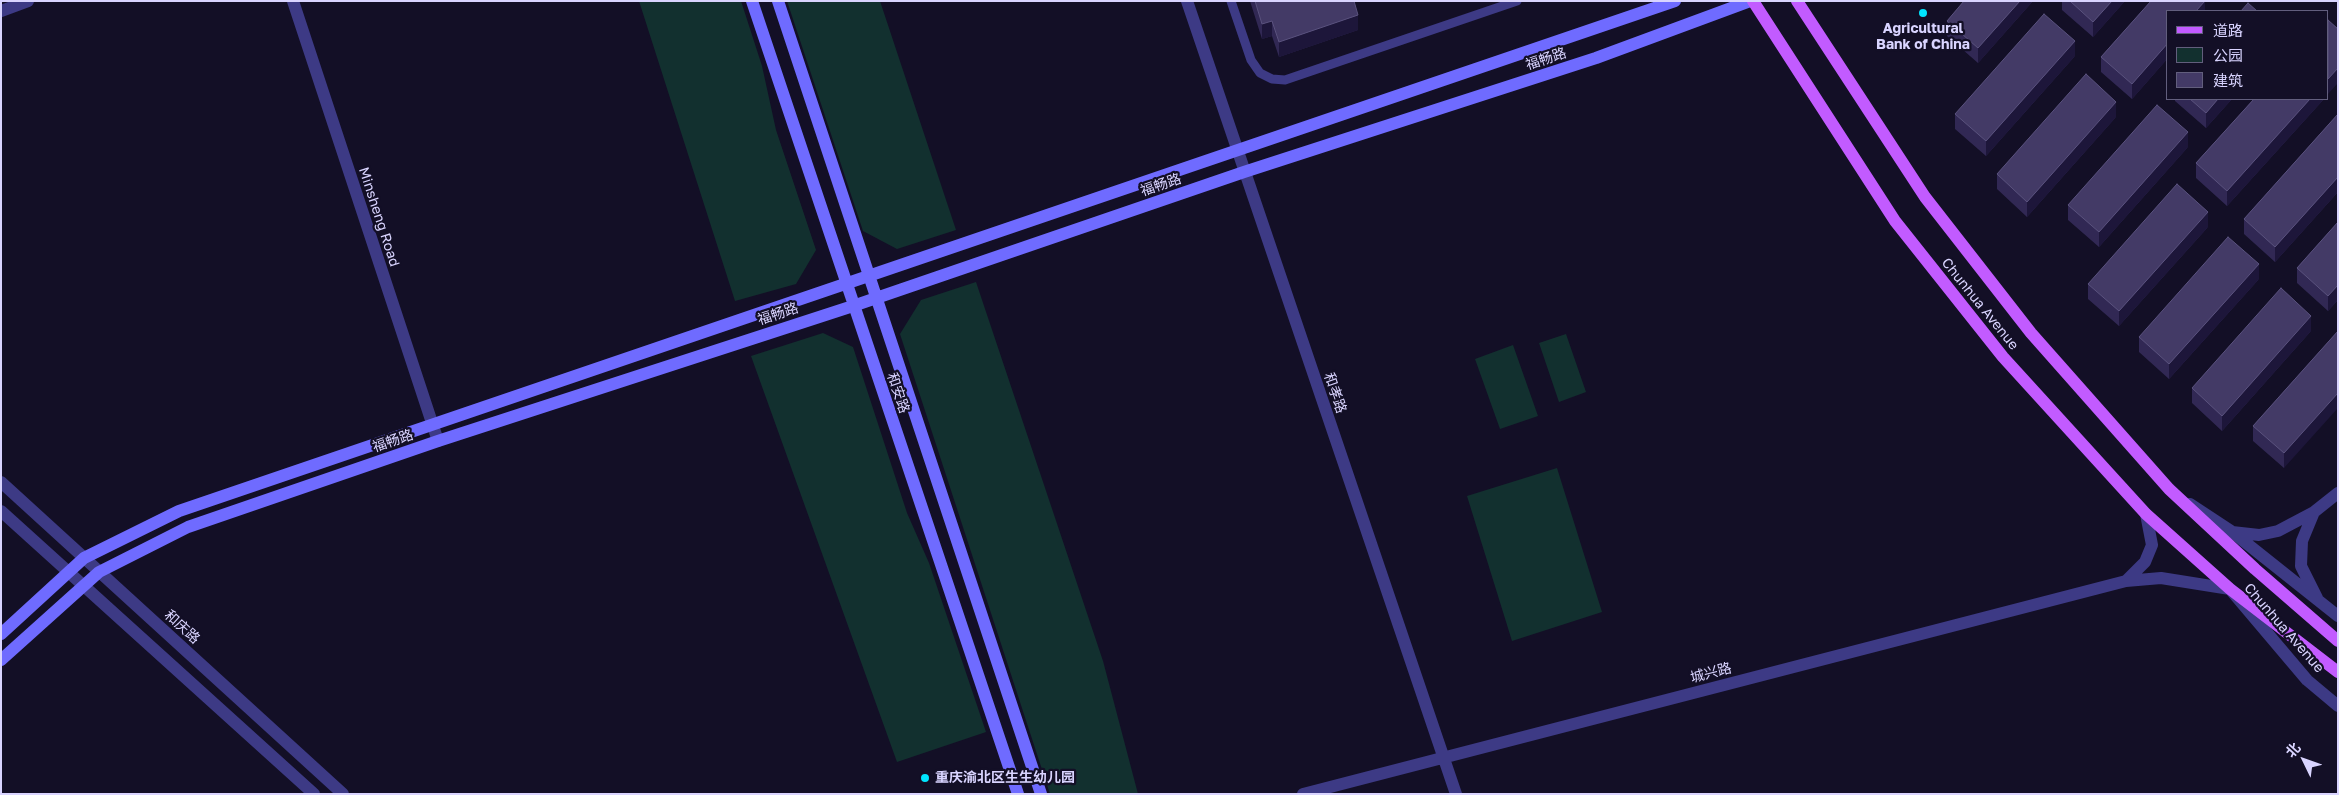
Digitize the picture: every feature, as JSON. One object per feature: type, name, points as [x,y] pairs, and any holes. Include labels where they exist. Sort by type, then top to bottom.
[{"type":"main road","name":"和安路","points":[[752,1],[1018,794]]},
{"type":"main road","name":"和安路","points":[[778,1],[1042,794]]},
{"type":"main road","name":"福畅路","points":[[1,634],[84,558],[179,511],[1675,1]]},
{"type":"main road","name":"福畅路","points":[[1,660],[99,572],[188,527],[438,441],[853,306],[1244,172],[1596,58],[1751,1]]},
{"type":"main road","name":"Chunhua Avenue","points":[[1751,1],[1895,221],[2004,357],[2146,514],[2230,588],[2338,672]]},
{"type":"main road","name":"Chunhua Avenue","points":[[1798,1],[1925,197],[2031,333],[2169,489],[2255,569],[2338,641]]},
{"type":"street","points":[[1,11],[28,1]]},
{"type":"street","name":"Minsheng Road","points":[[293,1],[438,441]]},
{"type":"street","name":"和孝路","points":[[1187,1],[1456,794]]},
{"type":"street","name":"和庆路","points":[[1,482],[343,794]]},
{"type":"street","name":"Chunhua Avenue","points":[[2169,489],[2230,531],[2338,616]]},
{"type":"street","points":[[2230,531],[2258,535],[2278,531],[2314,512],[2338,493]]},
{"type":"street","points":[[1,511],[314,794]]},
{"type":"street","points":[[2314,512],[2302,541],[2302,566],[2318,600]]},
{"type":"street","points":[[2126,581],[2145,562],[2152,545],[2146,514]]},
{"type":"street","name":"城兴路","points":[[1304,794],[2126,581],[2161,578],[2230,588]]},
{"type":"street","name":"Chunhua Avenue","points":[[2230,588],[2307,680],[2338,706]]},
{"type":"lane","points":[[1231,1],[1251,60],[1260,73],[1272,79],[1285,80],[1518,1]]},
{"type":"green space","points":[[639,1],[741,1],[762,66],[776,130],[816,250],[796,284],[735,301]]},
{"type":"green space","points":[[787,1],[880,1],[956,230],[897,249],[863,231]]},
{"type":"green space","points":[[976,282],[1103,661],[1138,794],[1050,794],[900,334],[921,300]]},
{"type":"green space","points":[[823,333],[853,347],[907,513],[929,563],[986,732],[897,762],[751,356]]},
{"type":"green space","points":[[1566,334],[1586,392],[1559,402],[1539,343]]},
{"type":"green space","points":[[1513,345],[1538,416],[1500,429],[1475,359]]},
{"type":"green space","points":[[1557,468],[1602,612],[1512,641],[1467,496]]},
{"type":"building","points":[[1255,1],[1354,1],[1358,15],[1279,42],[1272,21],[1262,24]]},
{"type":"building","points":[[1964,1],[2020,1],[1978,48],[1947,21]]},
{"type":"building","points":[[2070,1],[2112,1],[2093,22]]},
{"type":"building","points":[[2151,1],[2205,1],[2197,10],[2166,10],[2166,45],[2132,84],[2101,57]]},
{"type":"building","points":[[2248,3],[2256,10],[2242,10]]},
{"type":"building","points":[[2044,14],[2075,41],[1986,141],[1955,114]]},
{"type":"building","points":[[2329,21],[2338,29],[2338,68],[2329,78]]},
{"type":"building","points":[[2086,74],[2116,102],[2027,202],[1997,174]]},
{"type":"building","points":[[2191,100],[2217,100],[2206,113]]},
{"type":"building","points":[[2253,100],[2309,100],[2227,191],[2196,163]]},
{"type":"building","points":[[2157,105],[2188,132],[2099,232],[2068,205]]},
{"type":"building","points":[[2338,114],[2338,177],[2275,247],[2244,219]]},
{"type":"building","points":[[2177,184],[2208,212],[2119,311],[2088,284]]},
{"type":"building","points":[[2338,222],[2338,285],[2328,296],[2297,268]]},
{"type":"building","points":[[2228,237],[2259,264],[2169,364],[2139,337]]},
{"type":"building","points":[[2281,288],[2311,316],[2222,416],[2192,388]]},
{"type":"building","points":[[2338,331],[2338,393],[2284,453],[2253,426]]},
{"type":"place","name":"Agricultural Bank of China","points":[[1923,13]]},
{"type":"place","name":"重庆渝北区生生幼儿园","points":[[925,778]]}]
